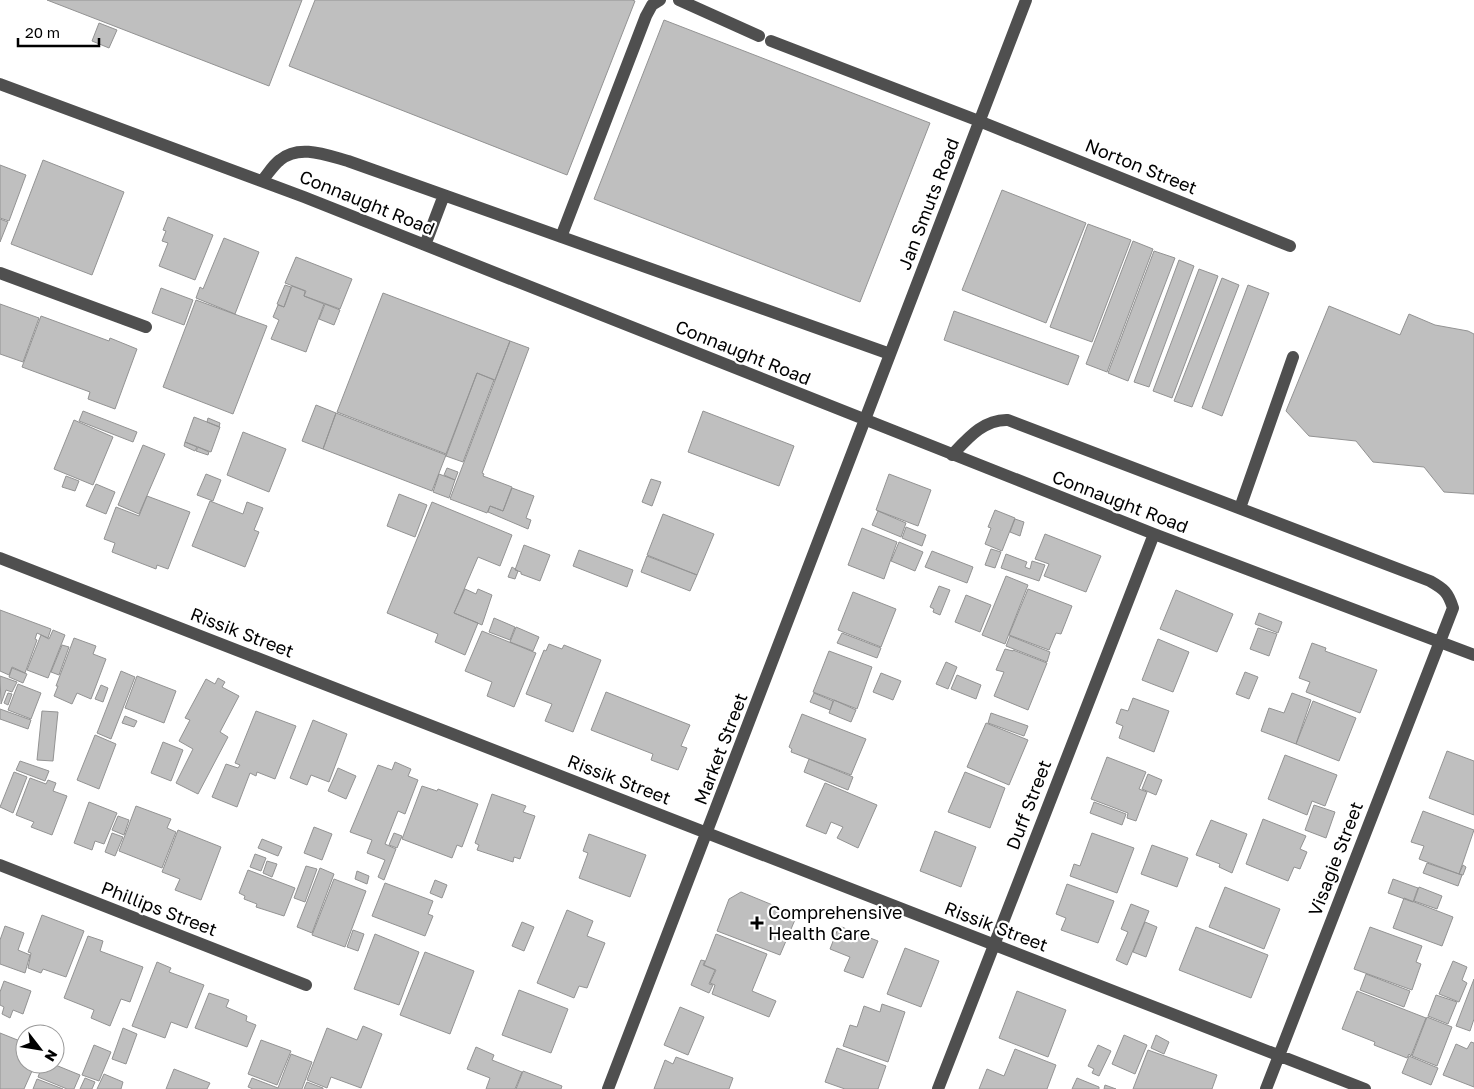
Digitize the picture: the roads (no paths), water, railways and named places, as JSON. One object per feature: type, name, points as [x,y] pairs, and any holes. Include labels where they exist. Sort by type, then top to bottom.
[{"type":"street","points":[[561,236],[646,16],[652,5],[660,0]]},
{"type":"street","name":"Norton Street","points":[[679,0],[765,38],[979,121],[1290,246]]},
{"type":"street","name":"Jan Smuts Road","points":[[864,420],[1026,0]]},
{"type":"street","name":"Connaught Road","points":[[0,84],[262,181],[952,455],[1474,655]]},
{"type":"street","points":[[262,181],[280,160],[294,152],[310,152],[348,160],[890,354]]},
{"type":"street","points":[[425,245],[444,195]]},
{"type":"street","points":[[0,273],[146,327]]},
{"type":"street","points":[[1240,508],[1293,357]]},
{"type":"street","name":"Market Street","points":[[608,1089],[864,420]]},
{"type":"street","name":"Visagie Street","points":[[952,455],[975,432],[988,424],[1000,420],[1008,420],[1430,581],[1445,590],[1450,597],[1453,608],[1266,1089]]},
{"type":"street","name":"Duff Street","points":[[938,1089],[1154,534]]},
{"type":"street","name":"Rissik Street","points":[[0,558],[1365,1089]]},
{"type":"street","name":"Phillips Street","points":[[0,865],[306,985]]},
{"type":"place","name":"Comprehensive Health Care","points":[[757,923]]}]
